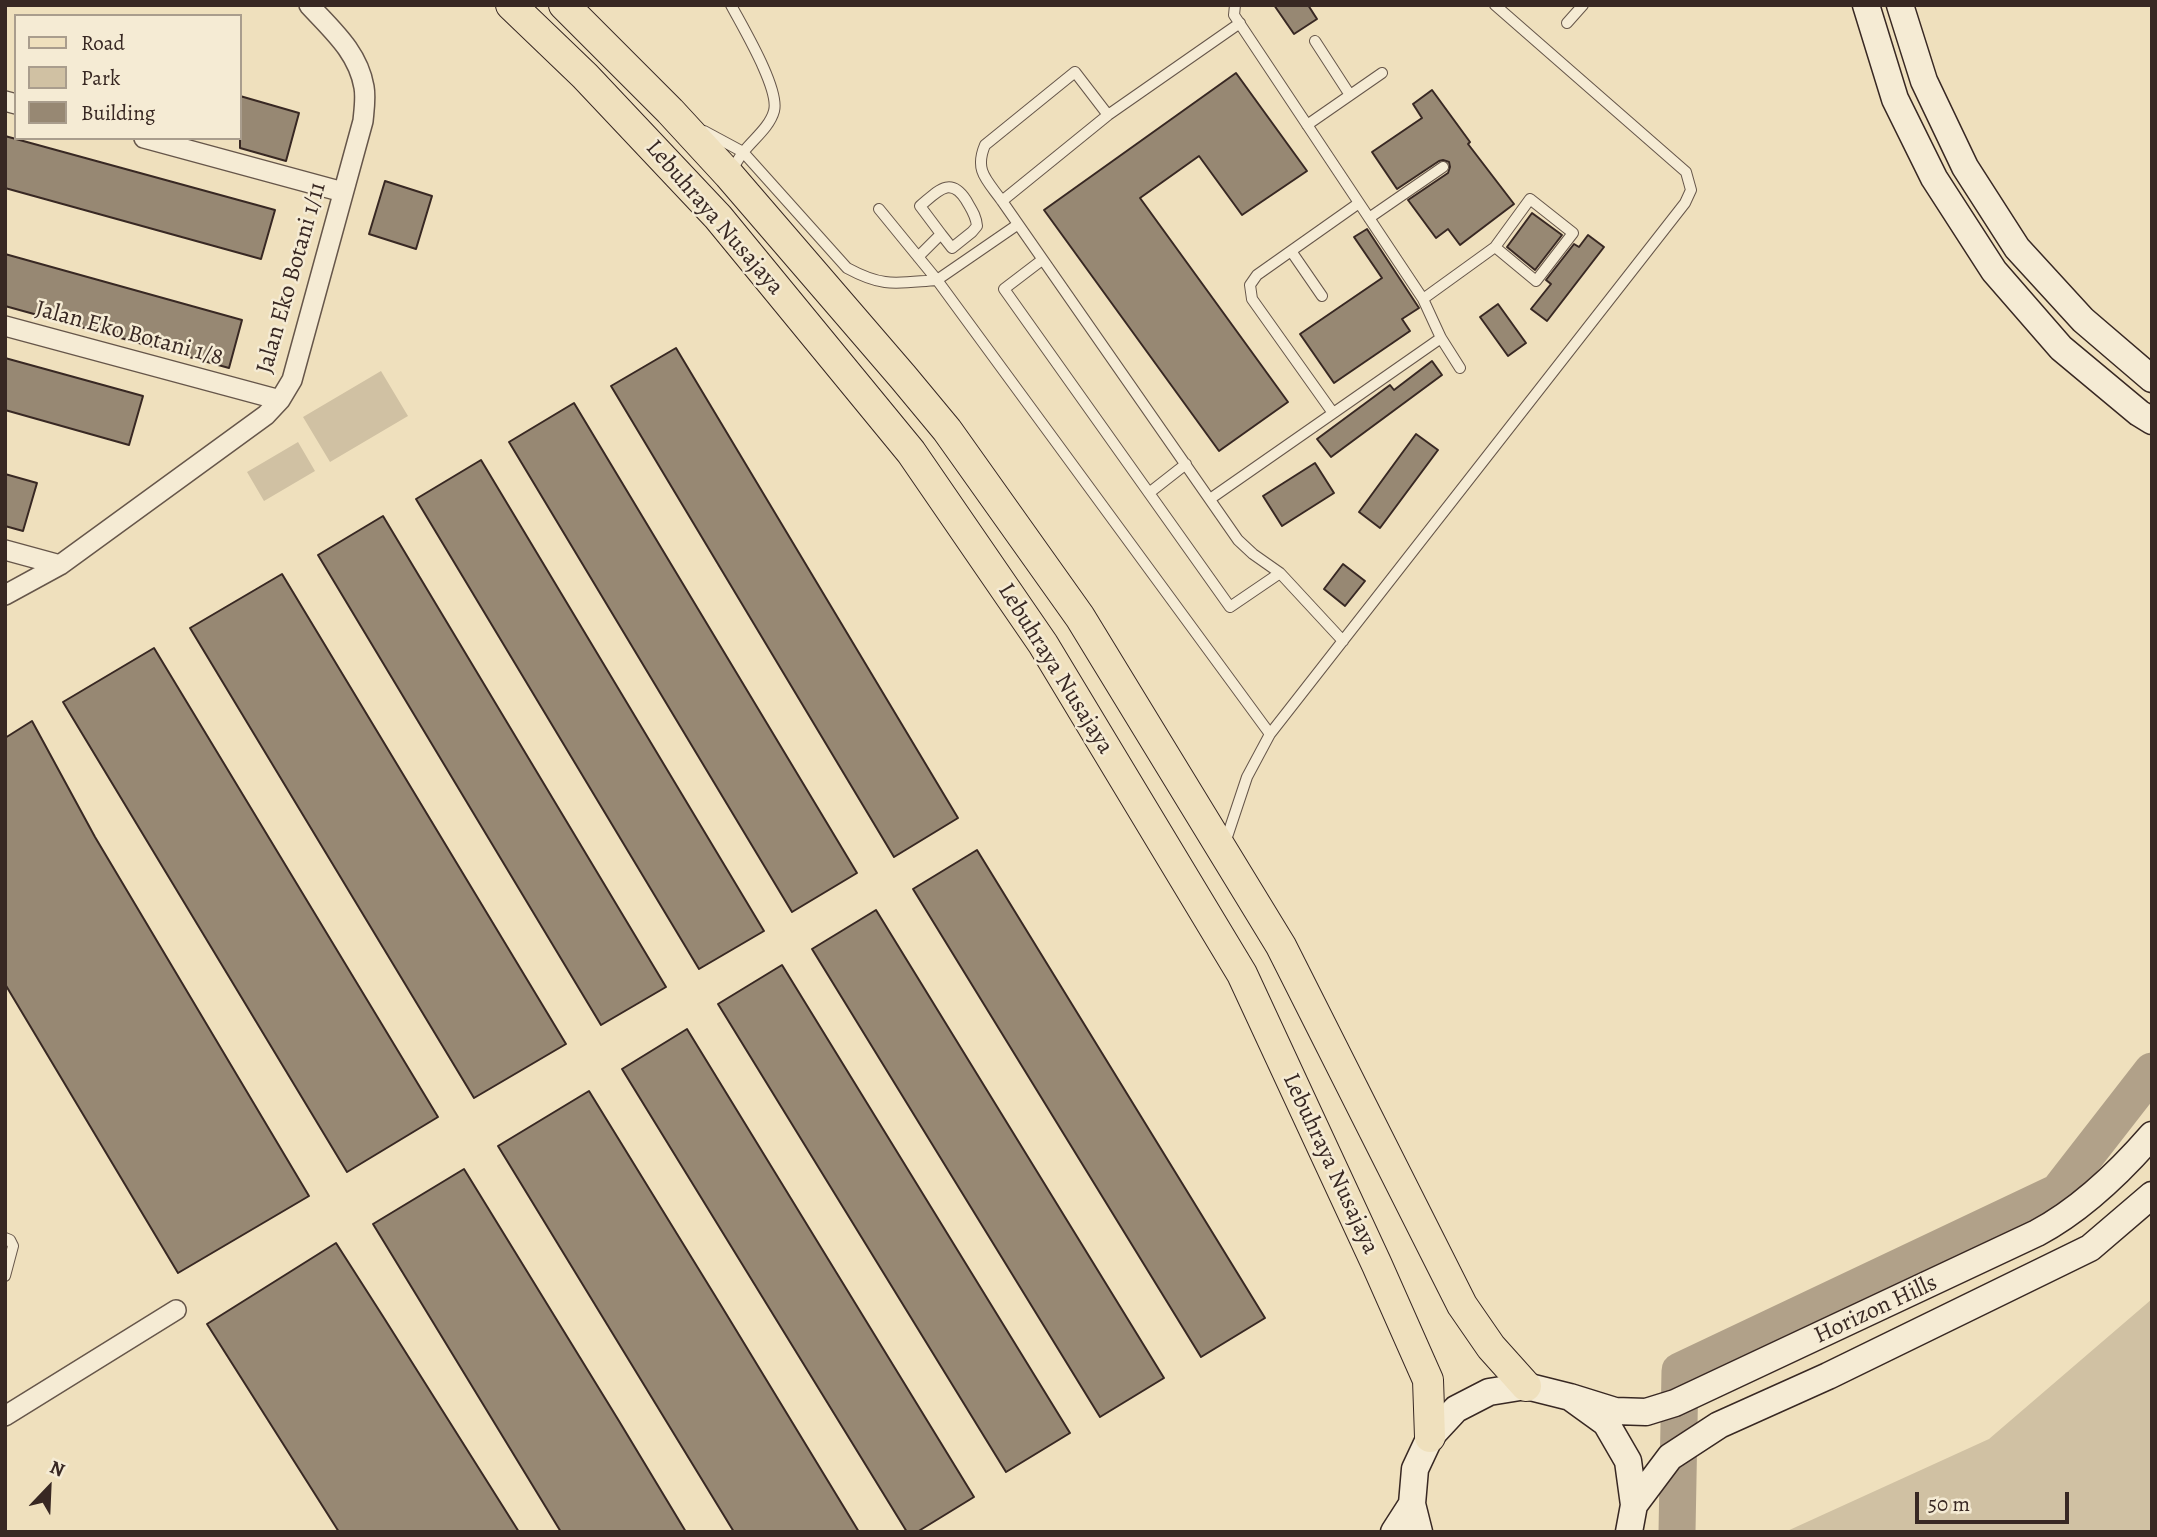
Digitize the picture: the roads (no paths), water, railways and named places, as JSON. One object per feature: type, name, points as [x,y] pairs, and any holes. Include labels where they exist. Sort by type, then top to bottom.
[{"type":"main road","name":"Lebuhraya Nusajaya","points":[[511,5],[585,76],[718,217],[911,452],[1044,644],[1242,974],[1428,1380],[1430,1437]]},
{"type":"main road","name":"Lebuhraya Nusajaya","points":[[564,5],[670,111],[736,164],[947,430],[1080,617],[1281,946],[1462,1305],[1491,1347],[1526,1387]]},
{"type":"main road","points":[[1866,5],[1895,99],[1934,178],[1994,271],[2061,348],[2152,421]]},
{"type":"main road","points":[[1900,5],[1924,81],[1947,130],[1965,167],[2017,248],[2083,320],[2152,379]]},
{"type":"main road","name":"Horizon Hills","points":[[1526,1387],[1615,1411],[1646,1412],[1675,1403],[2063,1219],[2125,1166],[2152,1135]]},
{"type":"main road","name":"Horizon Hills","points":[[1634,1505],[1670,1457],[1719,1425],[1828,1376],[2090,1248],[2152,1195]]},
{"type":"main road","points":[[1419,1532],[1412,1504],[1415,1469],[1430,1437],[1456,1409],[1489,1392],[1526,1387]]},
{"type":"main road","points":[[1570,1397],[1606,1423],[1628,1461],[1634,1505],[1629,1532]]},
{"type":"main road","points":[[1394,1532],[1412,1504]]},
{"type":"street","name":"Jalan Eko Botani 1/11","points":[[5,595],[60,565],[266,415],[280,400],[292,380],[363,121],[365,89],[357,63],[348,47],[309,5]]},
{"type":"street","points":[[151,140],[343,192]]},
{"type":"street","name":"Jalan Eko Botani 1/8","points":[[5,326],[280,400]]},
{"type":"street","points":[[5,550],[60,565]]},
{"type":"street","points":[[5,1416],[176,1310]]},
{"type":"lane","points":[[731,5],[772,89],[775,109],[765,128],[736,164],[846,268],[867,279],[887,284],[937,280],[1017,225]]},
{"type":"lane","points":[[1235,5],[1234,15],[1423,299],[1441,338],[1461,368]]},
{"type":"lane","points":[[1222,850],[1247,777],[1270,734],[1685,203],[1690,190],[1686,172],[1495,5]]},
{"type":"lane","points":[[1567,23],[1583,5]]},
{"type":"lane","points":[[1002,201],[1108,115],[1240,23]]},
{"type":"lane","points":[[1315,41],[1350,95]]},
{"type":"lane","points":[[1108,115],[1075,72],[985,145],[979,158],[982,172],[1238,540],[1280,573],[1343,641]]},
{"type":"lane","points":[[1307,125],[1382,73]]},
{"type":"lane","points":[[1369,218],[1443,167]]},
{"type":"lane","points":[[948,187],[954,188],[975,213],[977,226],[952,248],[941,234],[920,206],[939,191],[948,187]]},
{"type":"lane","points":[[1423,299],[1495,247],[1530,199],[1573,233],[1536,281],[1495,247]]},
{"type":"lane","points":[[1333,413],[1252,299],[1250,285],[1257,275],[1359,203]]},
{"type":"lane","points":[[879,209],[937,280],[1270,734]]},
{"type":"lane","points":[[918,257],[941,234]]},
{"type":"lane","points":[[1292,251],[1322,296]]},
{"type":"lane","points":[[1042,260],[1004,289],[1230,607],[1280,573]]},
{"type":"lane","points":[[1210,499],[1441,338]]},
{"type":"lane","points":[[1149,492],[1186,464]]},
{"type":"lane","points":[[5,1238],[10,1240],[13,1246],[5,1276]]},
{"type":"waterway","points":[[1677,1532],[1680,1371],[2058,1192],[2152,1071]]}]
